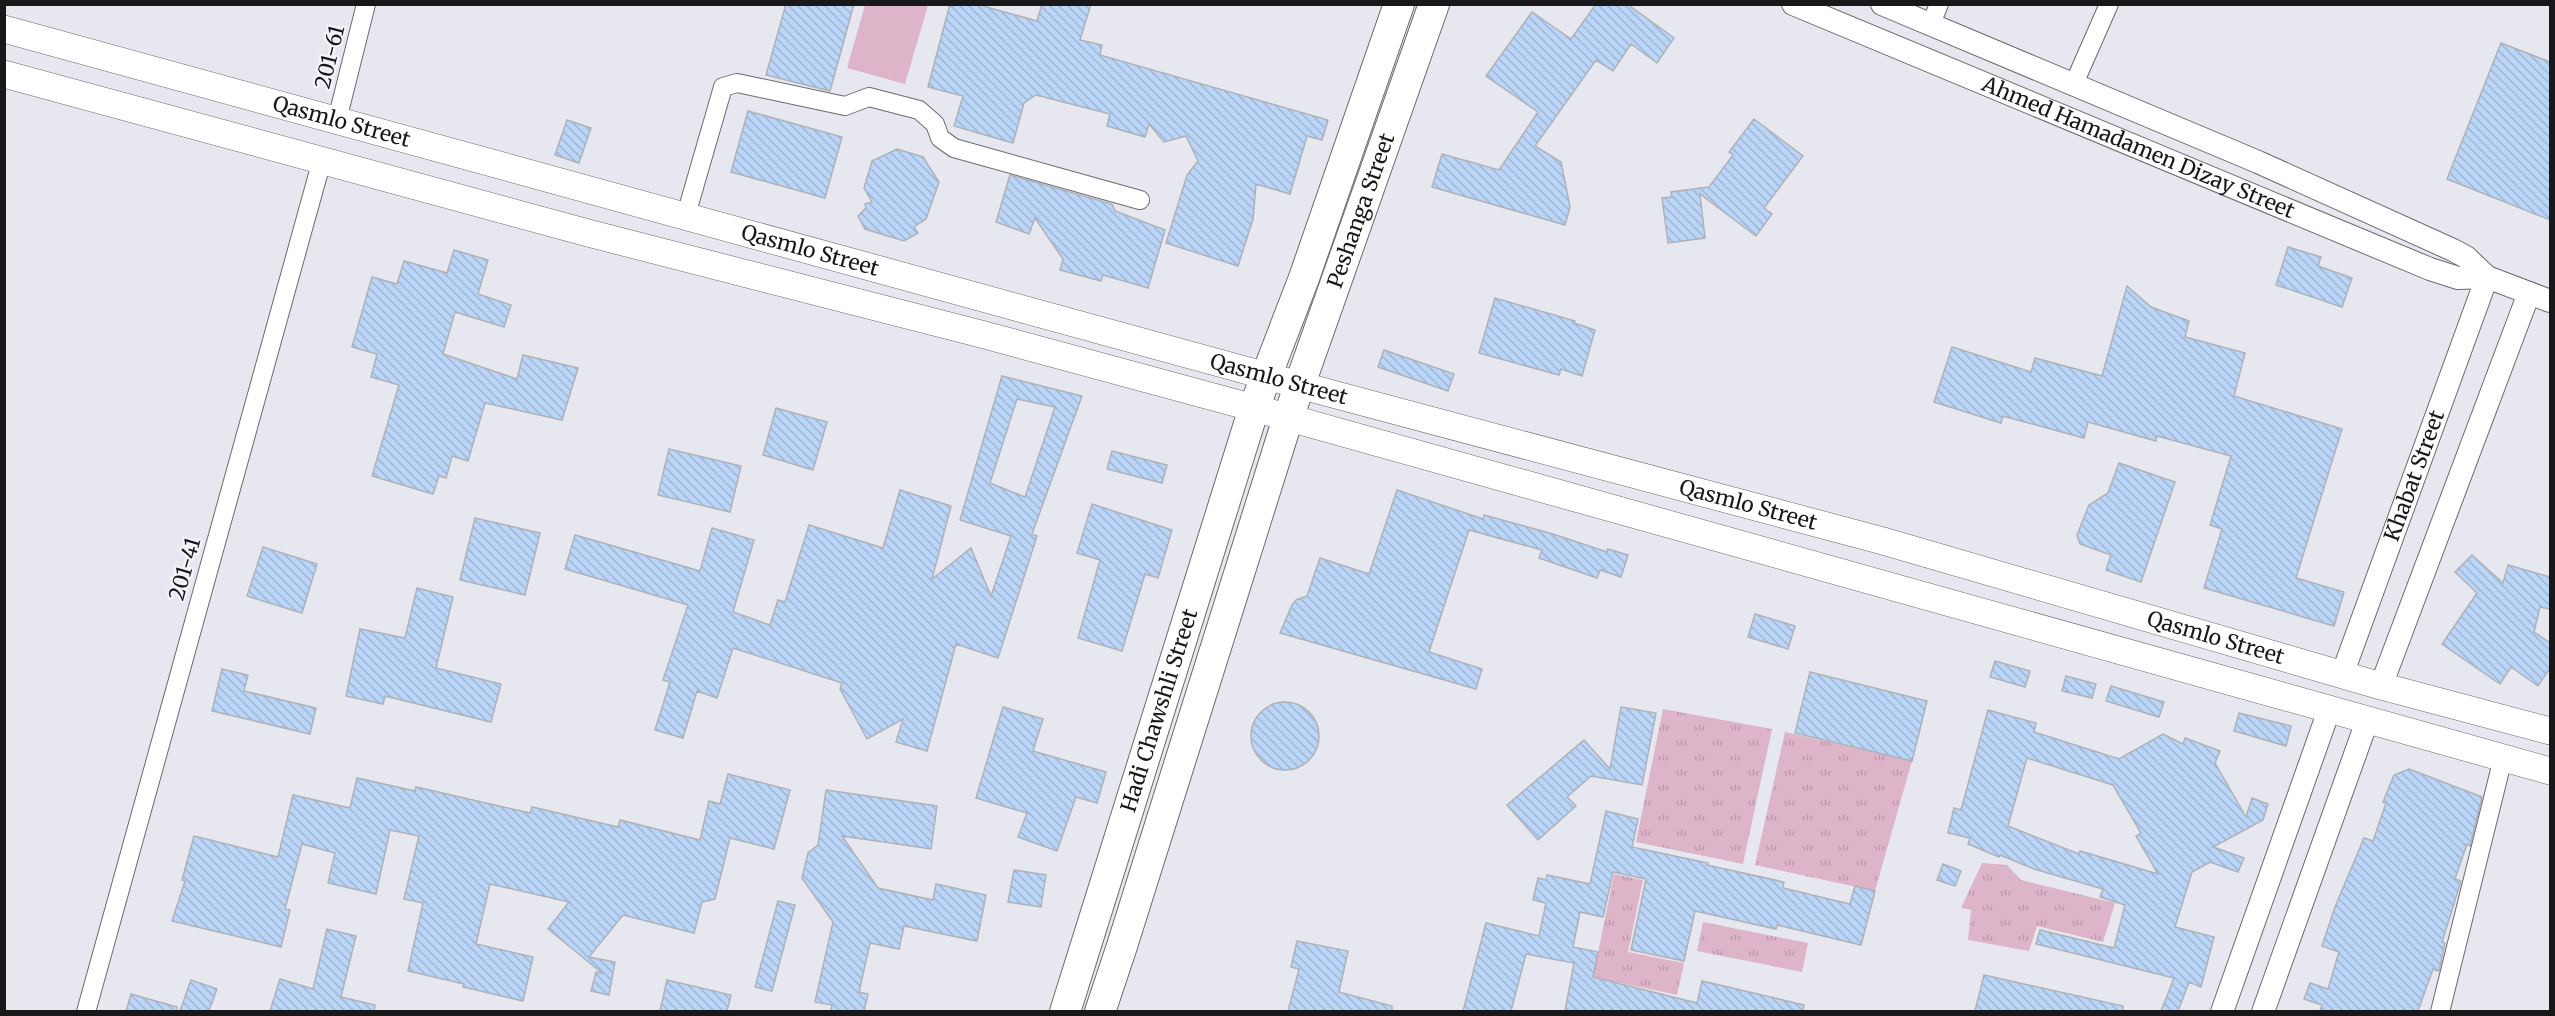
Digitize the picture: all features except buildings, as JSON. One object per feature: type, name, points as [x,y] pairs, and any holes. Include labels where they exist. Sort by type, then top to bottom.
[{"type":"main road","name":"Peshanga Street","points":[[1254,408],[1304,278],[1400,4]]},
{"type":"main road","name":"Peshanga Street","points":[[1288,418],[1434,4]]},
{"type":"main road","name":"Qasmlo Street","points":[[4,29],[1299,385],[1883,542],[2342,675],[2550,731]]},
{"type":"main road","name":"Qasmlo Street","points":[[4,74],[588,233],[977,333],[1254,408],[2550,771]]},
{"type":"main road","points":[[588,233],[598,214],[601,192]]},
{"type":"main road","name":"Hadi Chawshli Street","points":[[1065,1011],[1254,408]]},
{"type":"main road","name":"Hadi Chawshli Street","points":[[1100,1011],[1288,418]]},
{"type":"main road","points":[[1102,893],[1118,902],[1136,901]]},
{"type":"main road","points":[[1087,941],[1109,939],[1122,946]]},
{"type":"street","name":"201-61","points":[[337,120],[366,4]]},
{"type":"street","name":"Ahmed Hamadamen Dizay Street","points":[[1793,4],[2430,269],[2458,278],[2487,277],[2540,297]]},
{"type":"street","name":"Ahmed Hamadamen Dizay Street","points":[[1882,4],[1935,14],[2073,86],[2259,162],[2439,243],[2466,257],[2487,277]]},
{"type":"street","points":[[2073,86],[2109,4]]},
{"type":"street","points":[[687,215],[723,87],[737,83],[845,106],[869,97],[919,110],[935,124],[940,138],[954,148],[1140,200]]},
{"type":"street","name":"201-41","points":[[84,1011],[322,160]]},
{"type":"street","name":"Khabat Street","points":[[2342,675],[2487,277]]},
{"type":"street","name":"Khabat Street","points":[[2381,686],[2540,297]]},
{"type":"street","points":[[2222,1011],[2329,710]]},
{"type":"street","points":[[2263,1011],[2367,721]]},
{"type":"street","points":[[2440,1011],[2503,758]]},
{"type":"street","points":[[2275,864],[2312,875]]},
{"type":"green space","points":[[865,5],[928,5],[905,84],[847,68]]},
{"type":"green space","points":[[1663,709],[1772,729],[1743,864],[1636,842]]},
{"type":"green space","points":[[1785,732],[1912,761],[1875,891],[1755,865]]},
{"type":"green space","points":[[1982,863],[2007,865],[2021,880],[2115,903],[2103,942],[2037,926],[2029,951],[1968,940],[1971,910],[1961,908]]},
{"type":"green space","points":[[1614,874],[1643,880],[1628,952],[1684,963],[1677,995],[1593,977]]},
{"type":"green space","points":[[1703,922],[1808,943],[1802,972],[1697,951]]}]
